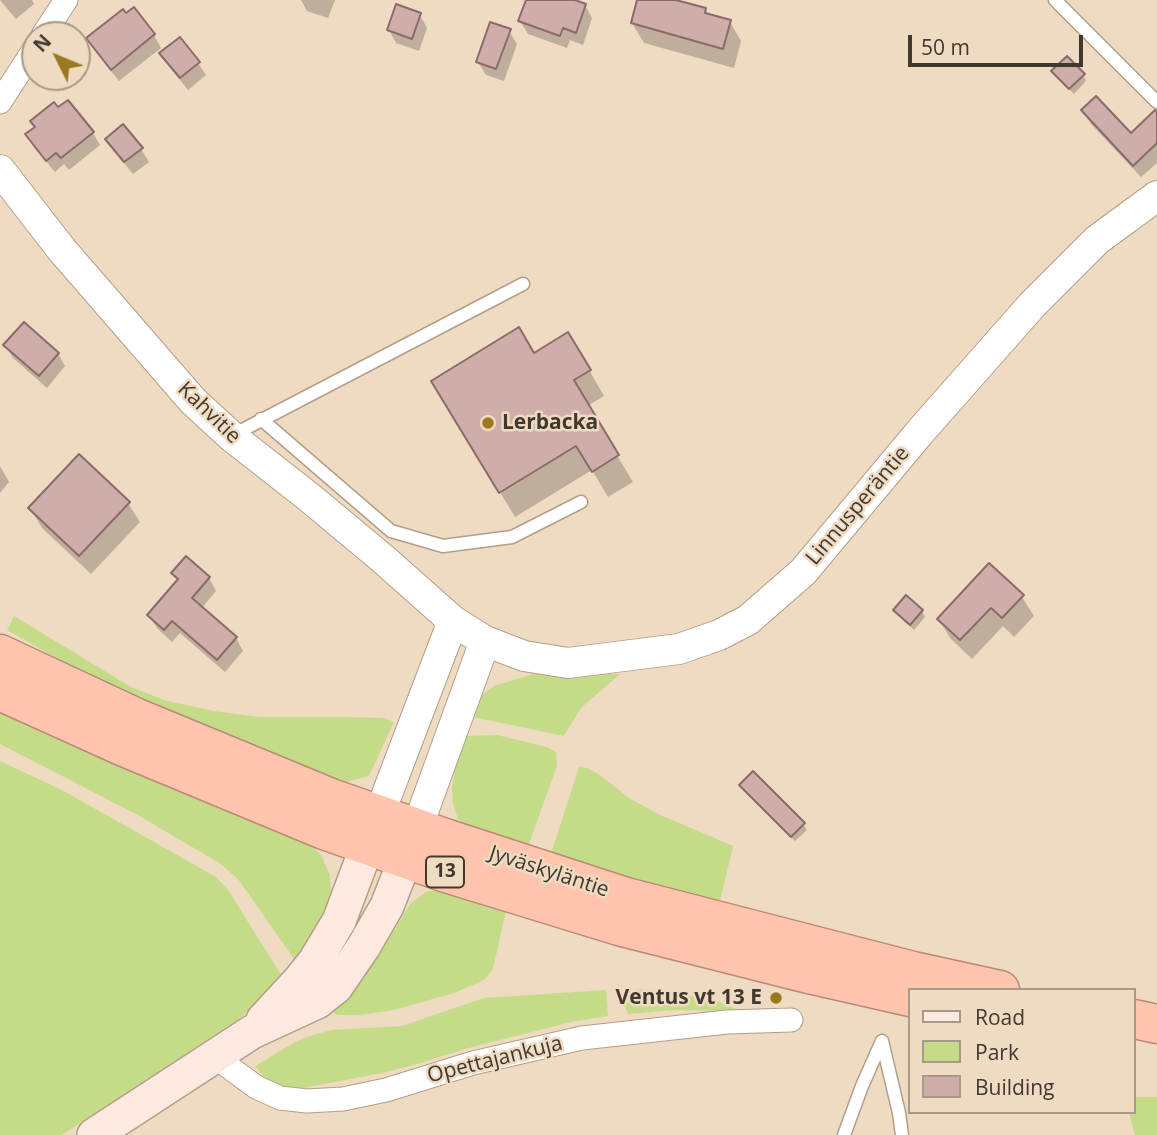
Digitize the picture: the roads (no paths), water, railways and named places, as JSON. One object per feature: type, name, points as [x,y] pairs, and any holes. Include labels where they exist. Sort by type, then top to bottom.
[{"type":"highway","name":"Jyväskyläntie","points":[[0,654],[137,718],[331,797],[373,830],[619,926],[908,997]]},
{"type":"highway","name":"Jyväskyläntie","points":[[0,691],[124,747],[324,830],[373,830]]},
{"type":"highway","name":"Jyväskyläntie","points":[[412,844],[913,971],[991,988]]},
{"type":"highway","points":[[1136,1021],[1157,1024]]},
{"type":"main road","points":[[252,1032],[315,961],[339,921],[373,830]]},
{"type":"main road","points":[[94,1135],[252,1032],[317,1002],[336,987],[387,906],[412,844]]},
{"type":"street","points":[[52,21],[66,0]]},
{"type":"street","points":[[0,102],[21,70]]},
{"type":"street","name":"Kahvitie","points":[[0,170],[71,260],[193,401],[231,436],[310,498],[387,544],[453,621]]},
{"type":"street","name":"Linnusperäntie","points":[[453,621],[485,641],[524,656],[568,663],[679,649],[719,635],[748,620],[803,572],[920,432],[1032,305],[1097,240],[1157,196]]},
{"type":"street","points":[[373,830],[453,621]]},
{"type":"street","points":[[412,844],[485,641]]},
{"type":"street","name":"Opettajankuja","points":[[214,1056],[256,1087],[279,1098],[307,1101],[343,1099],[386,1090],[473,1063],[582,1038],[727,1022],[791,1020]]},
{"type":"lane","points":[[1055,0],[1157,102]]},
{"type":"lane","points":[[231,436],[523,284]]},
{"type":"lane","points":[[261,419],[387,544],[443,546],[512,537],[581,502]]},
{"type":"lane","points":[[845,1135],[882,1041],[902,1135]]},
{"type":"place","name":"Lerbacka","points":[[488,423]]},
{"type":"place","name":"Ventus vt 13 E","points":[[776,998]]}]
